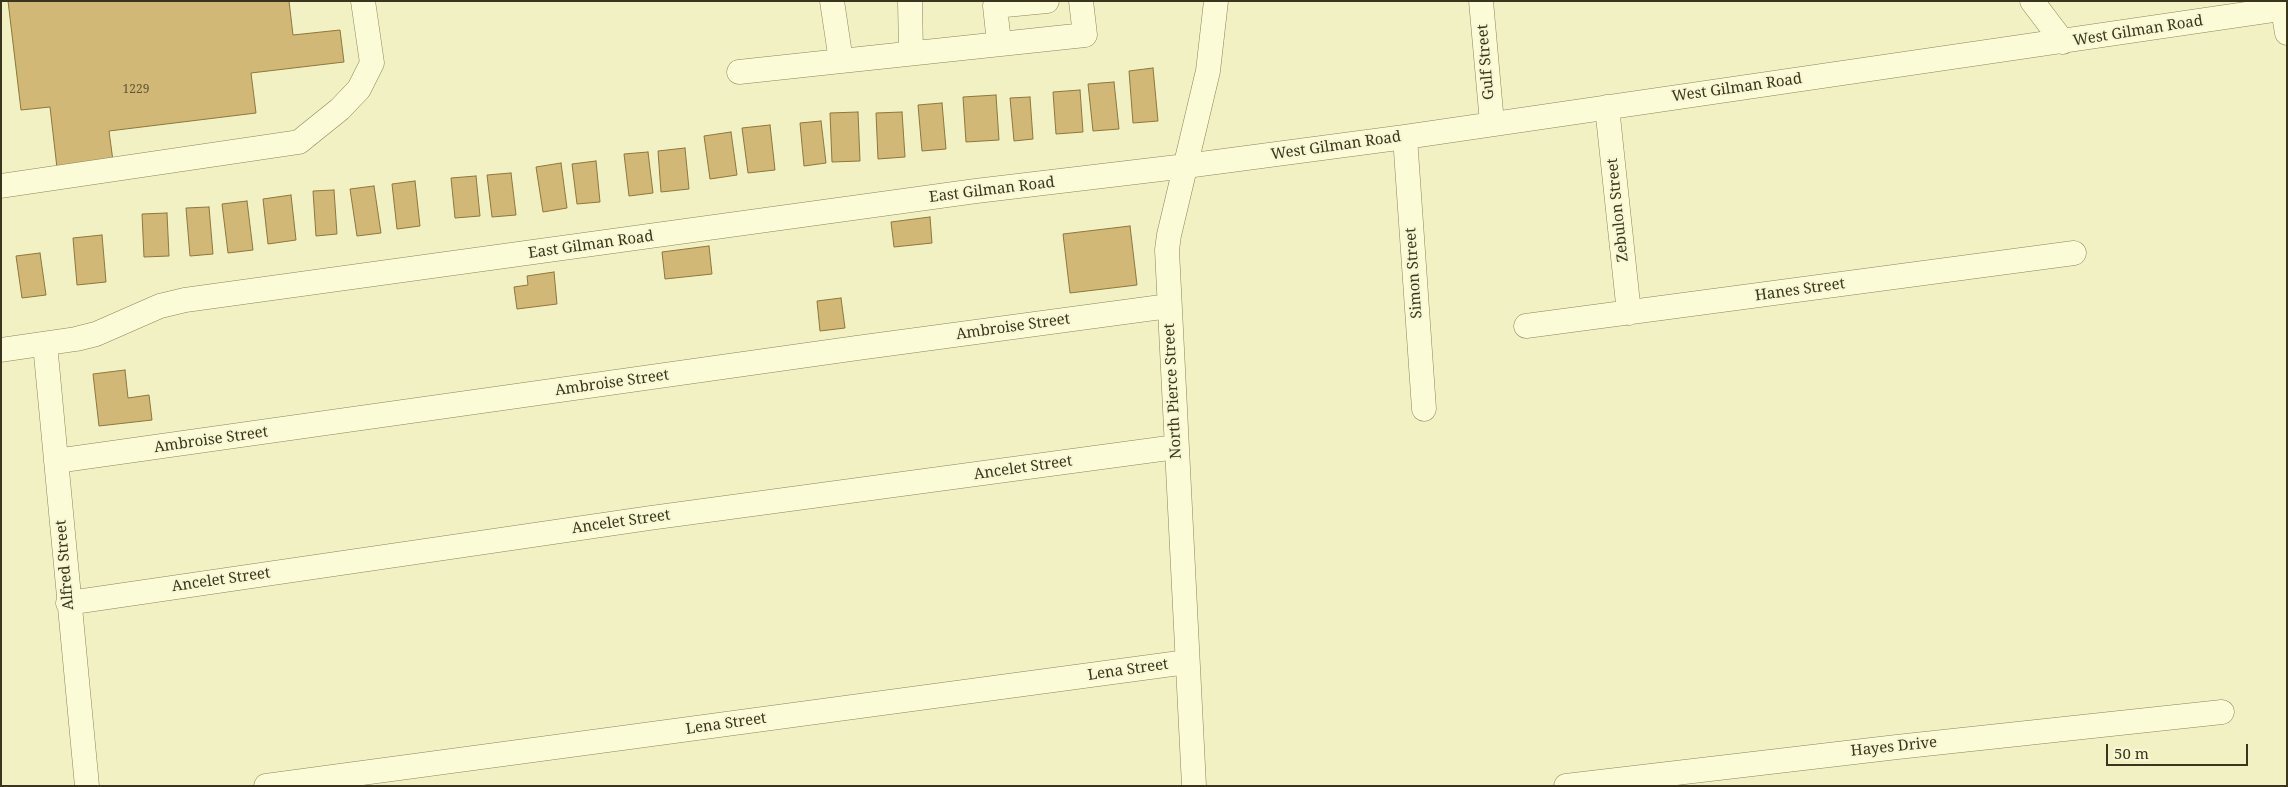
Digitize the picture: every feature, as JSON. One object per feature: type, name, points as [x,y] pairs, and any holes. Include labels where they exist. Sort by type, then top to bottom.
[{"type":"street","points":[[1,186],[299,142],[340,109],[359,89],[372,63],[363,1]]},
{"type":"street","points":[[832,1],[841,61]]},
{"type":"street","points":[[910,1],[911,53]]},
{"type":"street","points":[[999,43],[993,4],[1047,1]]},
{"type":"street","points":[[739,72],[1085,35],[1081,1]]},
{"type":"street","name":"North Pierce Street","points":[[1194,786],[1167,250],[1208,71],[1216,1]]},
{"type":"street","name":"Gulf Street","points":[[1481,1],[1492,124]]},
{"type":"street","points":[[2032,1],[2063,42]]},
{"type":"street","points":[[2285,9],[2287,33]]},
{"type":"street","name":"West Gilman Road","points":[[1186,166],[1492,124],[2285,9]]},
{"type":"street","name":"Zebulon Street","points":[[1607,106],[1629,313]]},
{"type":"street","name":"Simon Street","points":[[1404,136],[1424,409]]},
{"type":"street","name":"East Gilman Road","points":[[1,350],[96,334],[147,311],[186,300],[976,191],[1186,166]]},
{"type":"street","name":"Hanes Street","points":[[1526,326],[2074,253]]},
{"type":"street","name":"Ambroise Street","points":[[56,461],[1169,306]]},
{"type":"street","name":"Alfred Street","points":[[45,344],[68,602],[87,786]]},
{"type":"street","name":"Ancelet Street","points":[[68,602],[650,518],[1176,448]]},
{"type":"street","name":"Lena Street","points":[[266,786],[1187,662]]},
{"type":"street","name":"Hayes Drive","points":[[1566,786],[1907,746],[2222,712]]},
{"type":"building","points":[[8,1],[289,1],[293,35],[340,30],[344,62],[251,73],[256,113],[109,131],[113,161],[57,168],[50,107],[21,110]]},
{"type":"building","points":[[1153,68],[1158,121],[1133,123],[1129,71]]},
{"type":"building","points":[[1114,82],[1119,129],[1093,131],[1088,84]]},
{"type":"building","points":[[1080,90],[1083,132],[1056,134],[1053,92]]},
{"type":"building","points":[[996,95],[999,140],[966,142],[963,97]]},
{"type":"building","points":[[1030,97],[1033,139],[1014,141],[1010,98]]},
{"type":"building","points":[[942,103],[946,149],[922,151],[918,105]]},
{"type":"building","points":[[858,112],[860,161],[832,162],[830,113]]},
{"type":"building","points":[[902,112],[905,157],[878,159],[876,113]]},
{"type":"building","points":[[821,121],[826,163],[804,166],[800,123]]},
{"type":"building","points":[[770,125],[775,170],[748,173],[742,128]]},
{"type":"building","points":[[731,132],[737,175],[710,179],[704,136]]},
{"type":"building","points":[[685,148],[689,189],[661,192],[658,151]]},
{"type":"building","points":[[648,152],[653,193],[629,196],[624,154]]},
{"type":"building","points":[[596,161],[600,202],[577,204],[572,164]]},
{"type":"building","points":[[561,163],[567,208],[543,212],[536,167]]},
{"type":"building","points":[[511,173],[516,215],[492,217],[487,175]]},
{"type":"building","points":[[476,176],[480,216],[455,218],[451,178]]},
{"type":"building","points":[[415,181],[420,226],[397,229],[392,184]]},
{"type":"building","points":[[374,186],[381,233],[357,236],[350,189]]},
{"type":"building","points":[[334,190],[337,234],[316,236],[313,191]]},
{"type":"building","points":[[291,195],[296,240],[268,244],[263,199]]},
{"type":"building","points":[[247,201],[253,250],[228,253],[222,204]]},
{"type":"building","points":[[209,207],[213,254],[190,256],[186,208]]},
{"type":"building","points":[[167,213],[169,256],[144,257],[142,214]]},
{"type":"building","points":[[930,217],[932,243],[894,247],[891,222]]},
{"type":"building","points":[[1130,226],[1137,285],[1070,293],[1063,234]]},
{"type":"building","points":[[102,235],[106,282],[77,285],[73,238]]},
{"type":"building","points":[[709,246],[712,274],[665,279],[662,252]]},
{"type":"building","points":[[40,253],[46,295],[22,298],[16,256]]},
{"type":"building","points":[[554,272],[557,304],[517,309],[514,287],[528,285],[527,276]]},
{"type":"building","points":[[841,298],[845,328],[820,331],[817,301]]},
{"type":"building","points":[[125,370],[128,398],[149,395],[152,420],[99,426],[93,374]]}]
